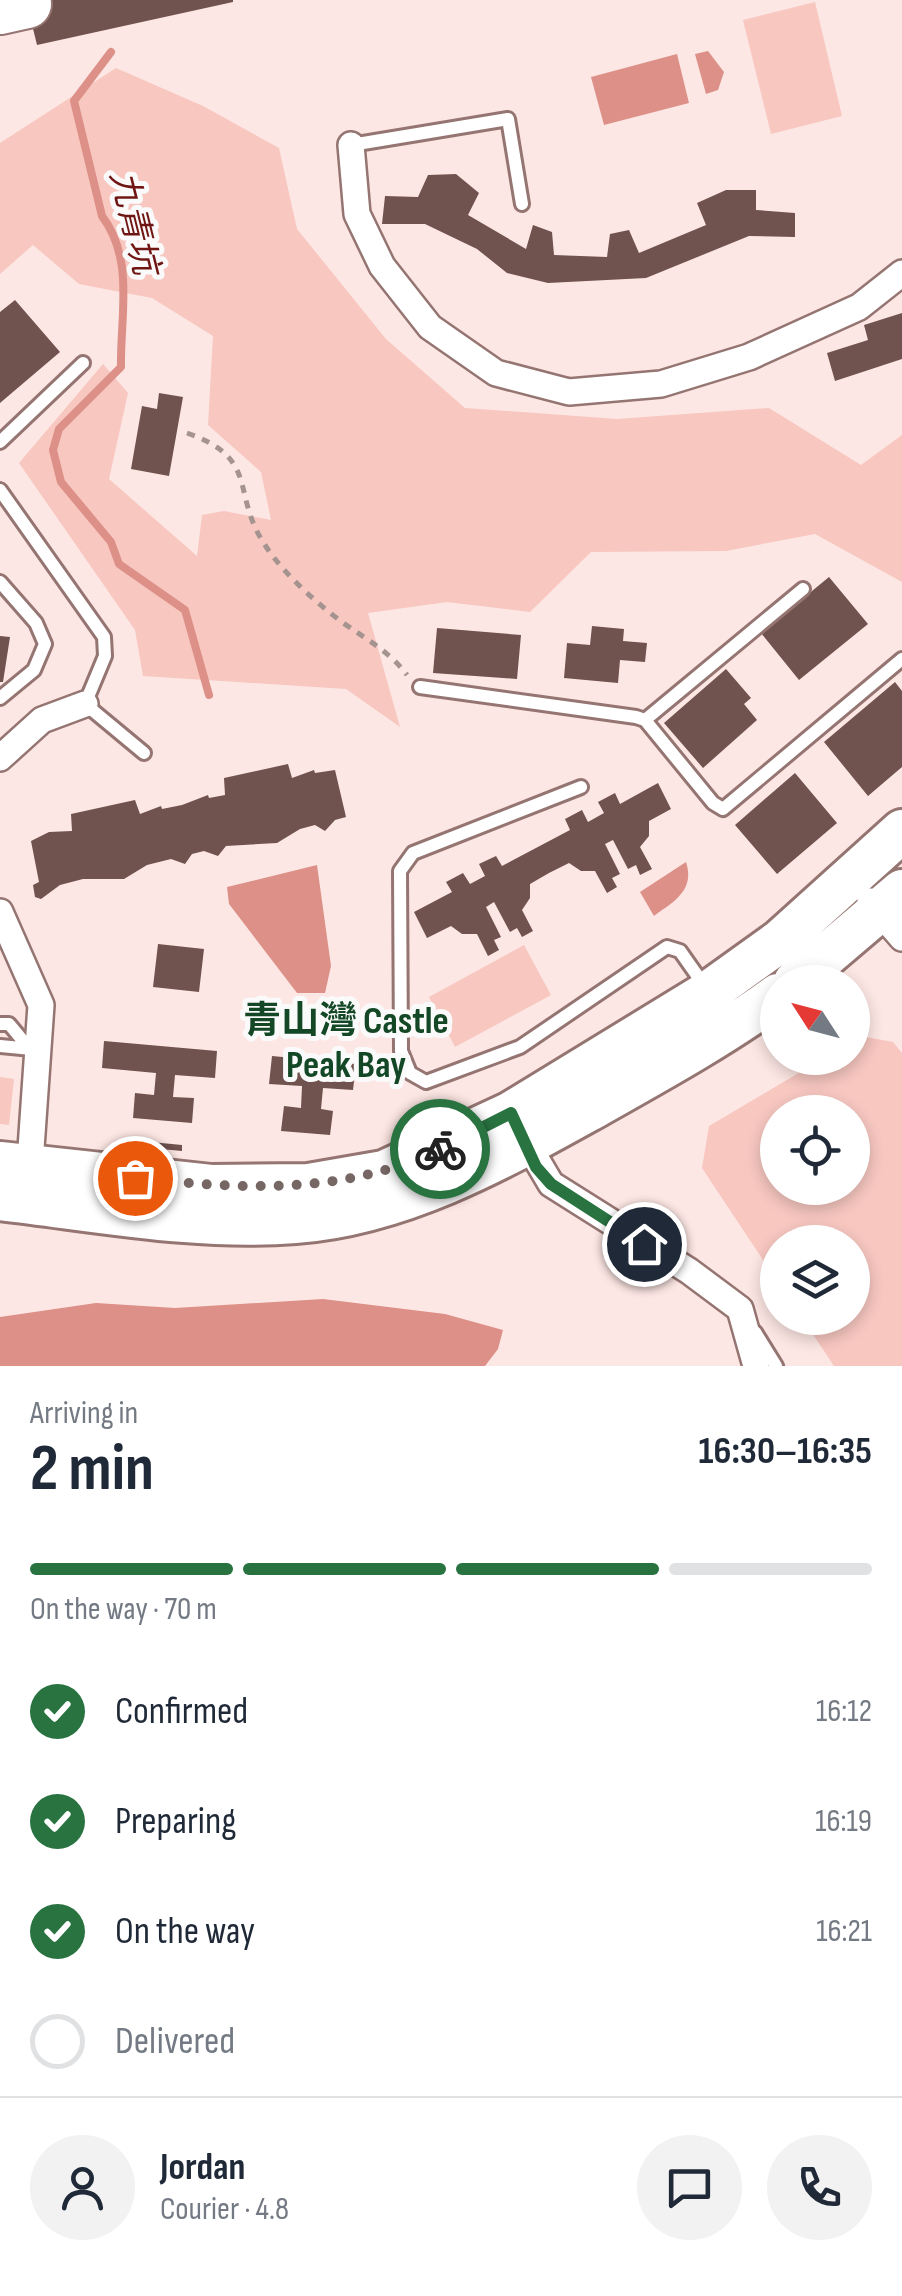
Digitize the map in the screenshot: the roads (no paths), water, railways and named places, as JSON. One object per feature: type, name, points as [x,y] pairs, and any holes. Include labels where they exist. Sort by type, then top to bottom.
[{"type":"main road","points":[[720,1010],[780,941],[902,830]]},
{"type":"main road","points":[[820,965],[895,914]]},
{"type":"main road","points":[[14,1183],[204,1221],[328,1218],[382,1207],[432,1188],[518,1129],[720,1010],[760,1000]]},
{"type":"street","points":[[352,145],[356,214],[382,266],[430,327],[496,373],[569,392],[661,384],[749,357],[859,307],[902,274]]},
{"type":"street","points":[[0,758],[42,720],[85,704]]},
{"type":"street","points":[[850,879],[895,914]]},
{"type":"street","points":[[0,912],[8,955],[40,1006],[14,1183]]},
{"type":"street","points":[[518,1129],[551,1184],[690,1271],[740,1309],[756,1366]]},
{"type":"lane","points":[[352,145],[508,119],[522,204]]},
{"type":"lane","points":[[0,442],[83,364]]},
{"type":"lane","points":[[0,490],[104,638],[104,656],[85,704],[144,752]]},
{"type":"lane","points":[[0,582],[36,623],[45,644],[34,670],[0,698]]},
{"type":"lane","points":[[644,720],[803,589]]},
{"type":"lane","points":[[420,686],[644,720],[712,803],[728,808],[902,659]]},
{"type":"lane","points":[[581,787],[414,853],[400,872],[400,1051],[410,1073],[426,1082],[520,1047],[667,948],[680,951],[720,1010]]},
{"type":"lane","points":[[3,1021],[34,1049]]},
{"type":"lane","points":[[0,1046],[34,1049]]},
{"type":"lane","points":[[740,1309],[776,1366]]},
{"type":"waterway","name":"九青坑","points":[[111,52],[74,101],[102,216],[119,251],[124,289],[121,367],[59,429],[53,450],[61,482],[111,542],[119,564],[185,610],[209,695]]},
{"type":"district","name":"青山灣 Castle Peak Bay","points":[[346,1042]]}]
